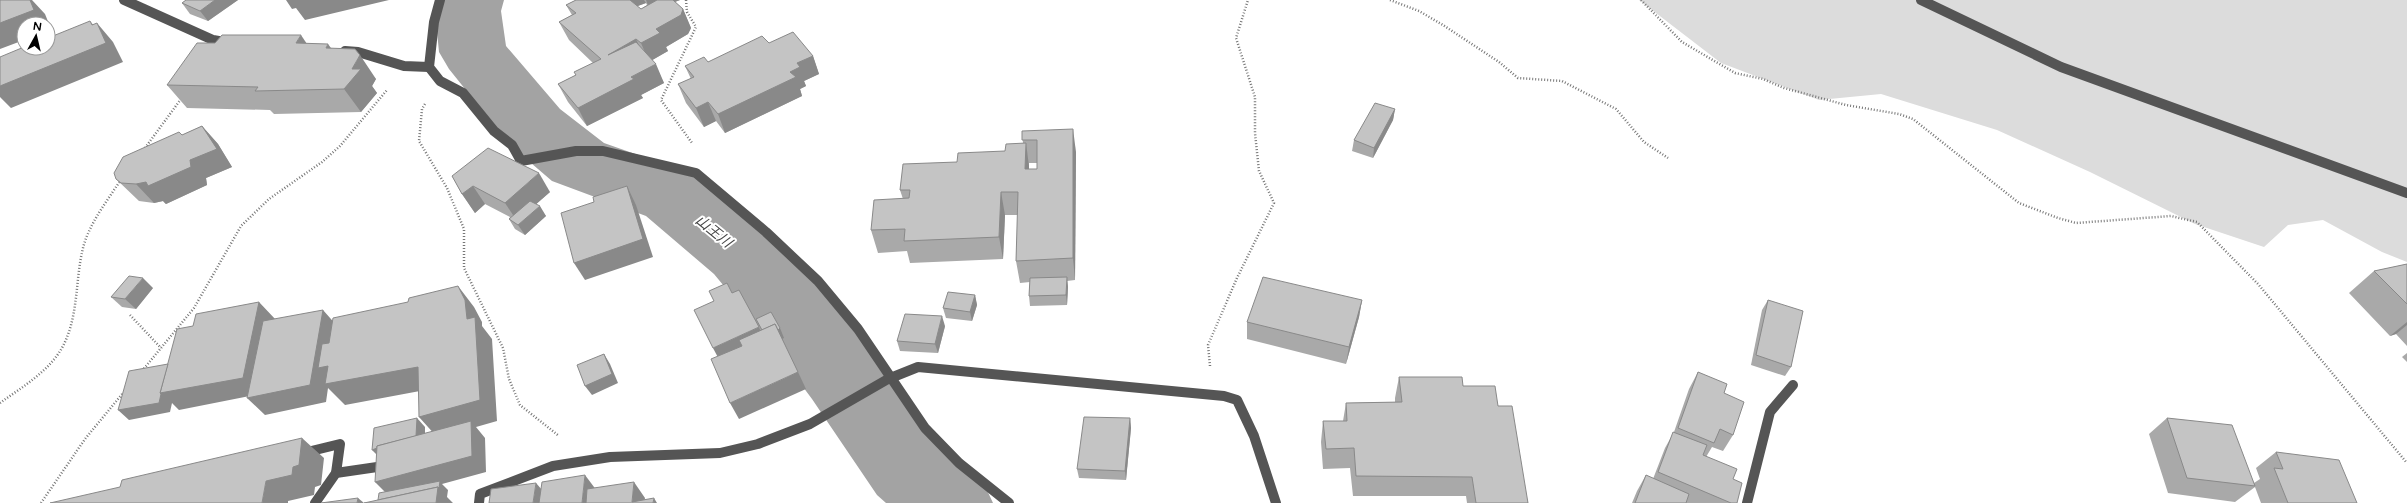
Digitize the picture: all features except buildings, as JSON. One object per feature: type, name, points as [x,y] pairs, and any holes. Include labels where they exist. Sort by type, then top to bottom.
[{"type":"street","points":[[124,0],[213,40],[240,44]]},
{"type":"street","points":[[440,0],[434,22],[429,67],[440,81],[463,93],[494,132],[512,145],[521,161],[576,151],[604,150],[696,173],[712,185],[805,266],[850,318],[915,415],[939,444],[958,464],[1010,503]]},
{"type":"street","points":[[1921,0],[2061,67],[2407,193]]},
{"type":"street","points":[[336,51],[358,52],[404,66],[429,67]]},
{"type":"street","points":[[479,503],[480,494],[553,466],[633,456],[720,452],[758,444],[810,424],[889,378],[918,367],[1224,396],[1237,400],[1254,436],[1276,503]]},
{"type":"street","points":[[1747,503],[1770,412],[1793,385]]},
{"type":"street","points":[[294,455],[340,444],[336,473],[315,503]]},
{"type":"street","points":[[336,473],[384,466]]},
{"type":"path","points":[[686,0],[687,12],[696,27],[687,42],[661,100],[699,155],[696,173]]},
{"type":"path","points":[[1237,400],[1236,388],[1216,377],[1208,363],[1208,345],[1237,278],[1274,203],[1259,171],[1255,133],[1256,97],[1236,38],[1248,0]]},
{"type":"path","points":[[1390,0],[1419,11],[1443,25],[1499,62],[1518,78],[1562,81],[1616,109],[1644,142],[1668,158]]},
{"type":"path","points":[[1642,0],[1682,42],[1734,73],[1763,79],[1784,88],[1846,105],[1899,114],[1913,119],[2019,203],[2058,218],[2076,223],[2171,216],[2197,222],[2258,284],[2407,463]]},
{"type":"path","points":[[138,376],[181,327],[202,297],[219,262],[241,226],[268,199],[323,161],[358,128],[404,66]]},
{"type":"path","points":[[440,81],[422,109],[419,141],[447,188],[460,217],[464,229],[464,268],[478,293],[503,348],[509,379],[520,405],[564,441],[585,461]]},
{"type":"path","points":[[143,151],[183,97]]},
{"type":"path","points":[[0,403],[46,368],[63,346],[76,306],[84,247],[95,220],[124,176]]},
{"type":"path","points":[[130,315],[161,348]]},
{"type":"path","points":[[41,503],[85,439],[128,387]]},
{"type":"shaded area","points":[[1639,0],[2407,0],[2407,262],[2382,252],[2323,220],[2288,225],[2264,247],[2195,224],[2090,172],[1997,130],[1881,94],[1819,100],[1721,63]]},
{"type":"waterway","name":"山王川","points":[[471,0],[468,11],[473,52],[535,127],[578,162],[672,196],[741,253],[790,309],[841,374],[908,468],[949,503]]}]
